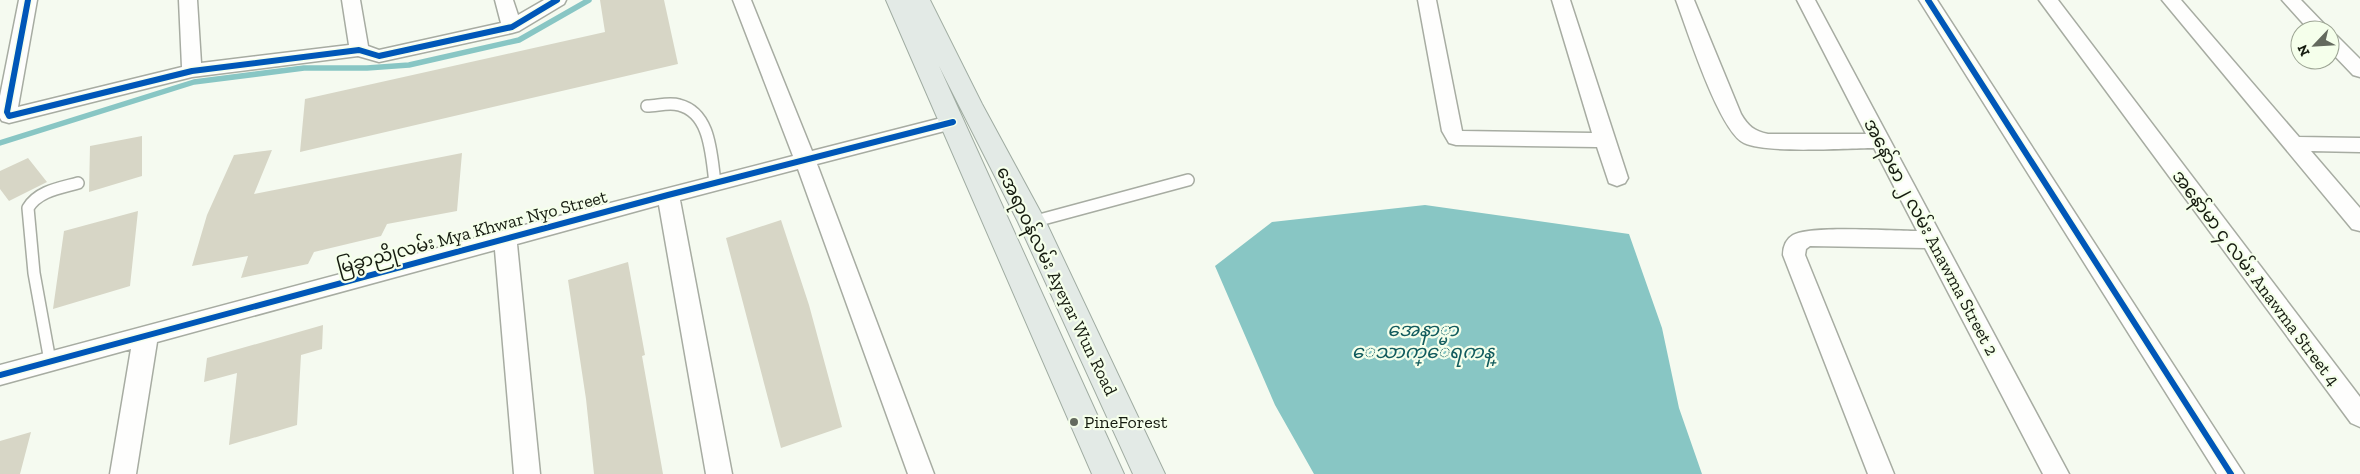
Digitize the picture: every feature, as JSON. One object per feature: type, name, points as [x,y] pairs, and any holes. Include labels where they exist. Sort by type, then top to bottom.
[{"type":"main road","points":[[897,0],[965,119]]},
{"type":"main road","points":[[919,0],[965,119]]},
{"type":"main road","name":"အေရာဝန်လမ်း Ayeyar Wun Road","points":[[965,119],[1032,222],[1149,474]]},
{"type":"main road","name":"အေရာဝန်လမ်း Ayeyar Wun Road","points":[[965,119],[1108,474]]},
{"type":"street","points":[[28,0],[5,94],[9,116],[192,71],[358,50],[379,56],[512,27],[557,0]]},
{"type":"street","points":[[188,0],[192,71]]},
{"type":"street","points":[[351,0],[358,50]]},
{"type":"street","points":[[504,0],[512,27]]},
{"type":"street","points":[[742,0],[805,159],[921,474]]},
{"type":"street","points":[[1427,0],[1452,131],[1456,138],[1606,140]]},
{"type":"street","points":[[1561,0],[1617,178]]},
{"type":"street","points":[[1685,0],[1731,114],[1741,131],[1752,138],[1768,140],[1881,141]]},
{"type":"street","name":"အနော်မာ ၂ လမ်း Anawma Street 2","points":[[1806,0],[2056,474]]},
{"type":"street","points":[[1928,0],[2231,474]]},
{"type":"street","name":"အနော်မာ ၄ လမ်း Anawma Street 4","points":[[2048,0],[2360,416]]},
{"type":"street","points":[[2171,0],[2360,223]]},
{"type":"street","points":[[2291,0],[2310,20]]},
{"type":"street","points":[[2340,50],[2360,71]]},
{"type":"street","name":"မြခွာညိုလမ်း Mya Khwar Nyo Street","points":[[0,375],[715,182],[965,119]]},
{"type":"street","points":[[2292,144],[2360,145]]},
{"type":"street","points":[[668,195],[719,474]]},
{"type":"street","points":[[504,238],[527,474]]},
{"type":"street","points":[[1881,474],[1794,255],[1794,247],[1796,243],[1808,238],[1933,240]]},
{"type":"street","points":[[123,474],[146,335]]},
{"type":"lane","points":[[647,106],[677,104],[694,112],[705,126],[715,182]]},
{"type":"lane","points":[[1032,222],[1188,180]]},
{"type":"lane","points":[[50,361],[34,273],[28,208],[30,202],[38,196],[78,183]]},
{"type":"water","name":"အေနာ္မာ ေသာက္ေရကန္","points":[[1425,205],[1629,234],[1662,328],[1679,408],[1702,474],[1314,474],[1275,405],[1215,266],[1272,222]]},
{"type":"building","points":[[600,0],[664,0],[678,64],[300,152],[305,99],[605,32]]},
{"type":"building","points":[[142,136],[142,176],[89,192],[90,146]]},
{"type":"building","points":[[272,150],[254,194],[462,153],[457,211],[387,224],[381,236],[314,252],[308,264],[241,278],[248,256],[192,266],[207,215],[234,155]]},
{"type":"building","points":[[28,158],[47,182],[9,201],[0,189],[0,171]]},
{"type":"building","points":[[138,211],[130,286],[53,309],[64,231]]},
{"type":"building","points":[[781,220],[809,305],[842,427],[781,448],[726,238]]},
{"type":"building","points":[[628,262],[645,355],[642,356],[663,474],[594,474],[586,399],[568,280]]},
{"type":"building","points":[[323,325],[322,349],[301,355],[297,425],[229,445],[237,373],[204,382],[207,358]]},
{"type":"building","points":[[31,432],[20,474],[0,474],[0,441]]},
{"type":"waterway","points":[[0,143],[194,82],[304,68],[367,68],[409,65],[519,40],[589,0]]},
{"type":"cycle path","points":[[28,0],[7,112],[9,116],[192,71],[359,50],[379,56],[512,27],[557,0]]},
{"type":"cycle path","points":[[1928,0],[2231,474]]},
{"type":"cycle path","points":[[0,375],[668,195],[953,122]]},
{"type":"place","name":"PineForest","points":[[1074,422]]}]
